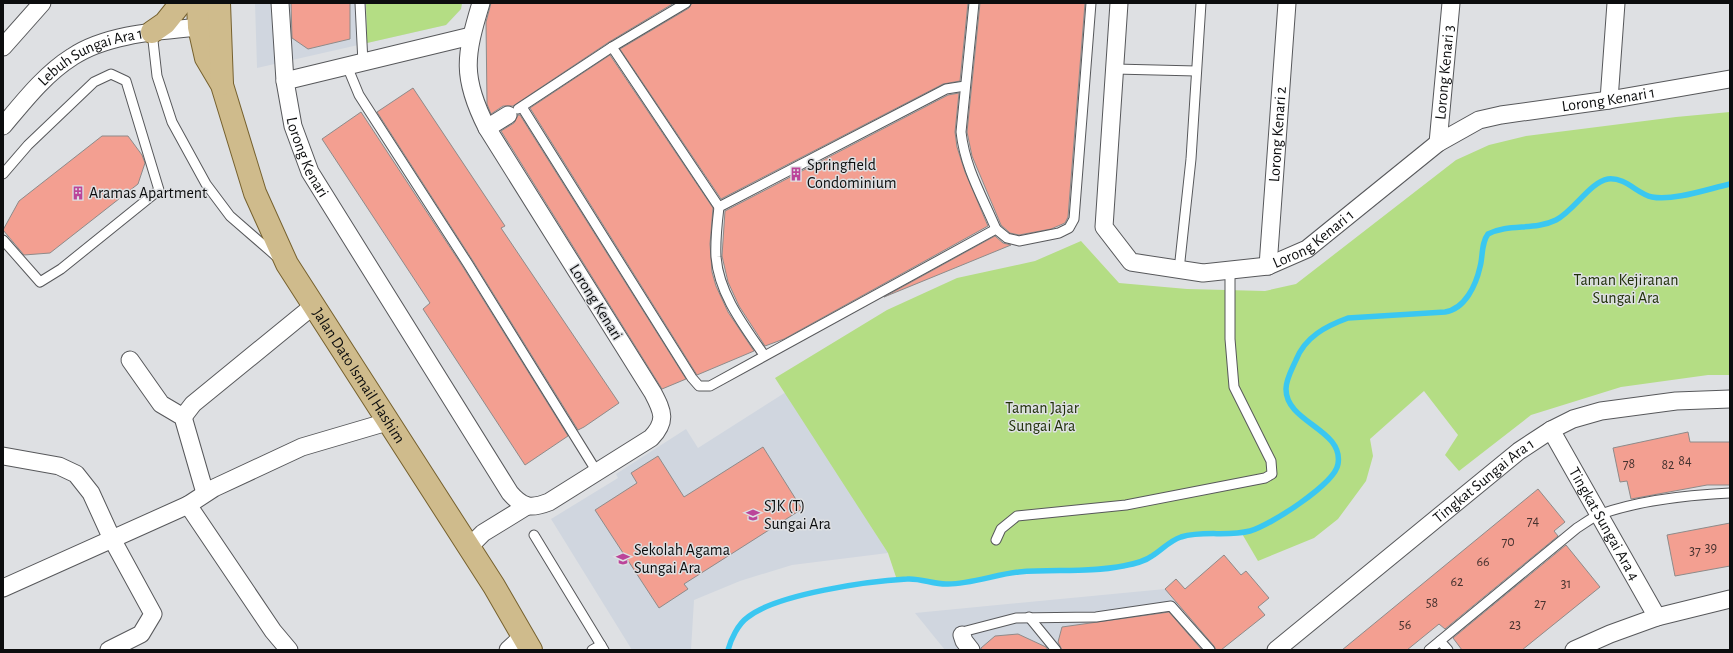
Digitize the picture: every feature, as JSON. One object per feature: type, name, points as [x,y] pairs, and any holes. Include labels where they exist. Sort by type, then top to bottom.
[{"type":"main road","points":[[152,32],[165,23],[181,3]]},
{"type":"main road","name":"Jalan Dato Ismail Hashim","points":[[198,3],[199,27],[206,58],[222,85],[255,193],[286,264],[469,547],[521,645]]},
{"type":"main road","points":[[219,9],[199,27],[220,38]]},
{"type":"main road","name":"Jalan Dato Ismail Hashim","points":[[219,9],[222,85]]},
{"type":"street","points":[[3,47],[42,3]]},
{"type":"street","name":"Lorong Kenari","points":[[280,3],[285,81],[293,126],[310,172],[510,493],[518,502],[526,506],[537,507],[549,502],[651,438],[660,428],[662,418],[660,406],[487,128],[475,104],[469,82],[468,61],[471,36],[481,3]]},
{"type":"street","name":"Lorong Kenari 1","points":[[1119,3],[1104,227],[1131,262],[1203,273],[1268,266],[1307,249],[1438,142],[1479,120],[1609,100],[1730,79]]},
{"type":"street","name":"Lorong Kenari 2","points":[[1268,266],[1287,3]]},
{"type":"street","name":"Lorong Kenari 3","points":[[1438,142],[1451,3]]},
{"type":"street","points":[[1609,100],[1616,3]]},
{"type":"street","name":"Lebuh Sungai Ara 1","points":[[3,126],[26,98],[57,68],[72,56],[88,48],[104,43],[152,32],[199,27]]},
{"type":"street","points":[[285,81],[471,36]]},
{"type":"street","points":[[487,128],[515,111]]},
{"type":"street","points":[[183,417],[193,404],[313,306]]},
{"type":"street","points":[[130,360],[161,404],[183,417],[205,493]]},
{"type":"street","name":"Tingkat Sungai Ara 1","points":[[1276,650],[1519,451],[1551,430],[1573,419],[1601,411],[1676,401],[1730,399]]},
{"type":"street","points":[[3,588],[188,505],[205,493],[302,447],[387,422]]},
{"type":"street","name":"Tingkat Sungai Ara 4","points":[[1551,430],[1657,617]]},
{"type":"street","points":[[4,458],[58,466],[76,474],[91,493],[112,539],[153,614],[141,634],[109,650]]},
{"type":"street","points":[[188,505],[274,631],[289,650]]},
{"type":"street","name":"Lorong Kenari","points":[[469,547],[483,533],[526,506]]},
{"type":"street","points":[[1574,650],[1610,634],[1657,617],[1730,599]]},
{"type":"street","points":[[962,635],[964,641],[971,650]]},
{"type":"lane","points":[[360,3],[355,64],[359,95],[468,264],[597,472]]},
{"type":"lane","points":[[685,3],[612,47],[515,111],[688,372],[699,386],[710,386],[996,229]]},
{"type":"lane","points":[[974,3],[961,132],[963,151],[967,167],[996,229],[1007,238],[1019,241],[1058,233],[1069,228],[1074,219],[1091,3]]},
{"type":"lane","points":[[1179,270],[1191,159],[1201,3]]},
{"type":"lane","points":[[152,32],[157,76],[172,122],[206,184],[230,216],[286,264]]},
{"type":"lane","points":[[612,47],[719,207],[716,258],[722,281],[729,301],[764,355]]},
{"type":"lane","points":[[1115,69],[1196,70]]},
{"type":"lane","points":[[3,174],[28,144],[94,82],[111,74],[126,81],[159,190],[61,269],[40,282],[3,240]]},
{"type":"lane","points":[[719,207],[946,89],[965,86]]},
{"type":"lane","points":[[996,540],[1001,529],[1017,516],[1126,505],[1265,478],[1272,474],[1271,461],[1234,387],[1230,339],[1230,270]]},
{"type":"lane","points":[[1429,650],[1577,528],[1599,515],[1629,507],[1693,495],[1730,492]]},
{"type":"lane","points":[[534,535],[602,647],[592,650]]},
{"type":"lane","points":[[962,635],[966,631],[1016,618],[1096,617],[1171,606],[1210,650]]},
{"type":"lane","points":[[1030,617],[1056,650]]},
{"type":"lane","points":[[1440,641],[1448,650]]},
{"type":"shaded area","points":[[255,3],[462,3],[461,9],[446,25],[257,68]]},
{"type":"shaded area","name":"SJK (T) Sungai Ara","points":[[786,392],[888,553],[792,565],[740,581],[694,600],[691,650],[632,650],[551,519],[618,478],[616,474],[686,429],[698,448]]},
{"type":"shaded area","points":[[1165,589],[1218,650],[945,650],[915,613]]},
{"type":"green space","points":[[366,3],[462,3],[461,9],[446,25],[367,43]]},
{"type":"green space","name":"Taman Jajar Sungai Ara","points":[[1730,112],[1730,375],[1708,375],[1621,387],[1531,415],[1459,471],[1445,455],[1458,435],[1424,391],[1370,439],[1373,456],[1366,481],[1338,519],[1314,538],[1258,561],[1241,532],[1201,532],[1179,538],[1144,560],[1112,568],[1018,572],[948,585],[910,579],[897,580],[888,553],[775,378],[887,310],[957,278],[1035,261],[1081,241],[1119,283],[1187,289],[1265,291],[1296,284],[1456,160],[1489,145],[1526,136],[1676,117]]},
{"type":"building","points":[[291,3],[350,3],[350,39],[308,49],[292,38]]},
{"type":"building","points":[[491,3],[674,3],[609,42],[513,106],[503,106],[491,114],[487,104],[486,22]]},
{"type":"building","points":[[692,3],[968,3],[960,81],[943,84],[721,199],[620,49],[689,8]]},
{"type":"building","points":[[980,3],[1085,3],[1068,217],[1065,223],[1051,229],[1019,235],[1010,233],[1001,225],[972,156],[967,132]]},
{"type":"building","points":[[610,55],[713,208],[710,244],[712,272],[716,286],[728,312],[754,351],[697,375],[530,108]]},
{"type":"building","points":[[413,88],[505,226],[501,228],[619,403],[578,430],[473,261],[377,112]]},
{"type":"building","points":[[959,93],[955,132],[957,147],[965,172],[988,226],[784,339],[765,346],[739,306],[728,282],[722,256],[725,211],[948,95]]},
{"type":"building","points":[[361,112],[463,267],[568,436],[525,465],[423,309],[430,303],[322,139]]},
{"type":"building","points":[[518,115],[520,115],[686,379],[662,389],[501,131],[514,123]]},
{"type":"building","name":"Aramas Apartment","points":[[102,136],[128,136],[142,155],[145,163],[138,184],[50,253],[24,255],[3,230],[19,201]]},
{"type":"building","points":[[995,236],[1003,243],[1011,245],[884,297]]},
{"type":"building","points":[[1688,432],[1690,442],[1730,442],[1730,485],[1707,485],[1631,499],[1627,481],[1620,482],[1613,448]]},
{"type":"building","points":[[763,447],[802,509],[684,584],[688,589],[659,608],[595,510],[637,483],[631,473],[658,456],[684,497]]},
{"type":"building","points":[[1538,489],[1565,522],[1554,531],[1558,536],[1445,629],[1439,624],[1407,650],[1342,650]]},
{"type":"building","points":[[1730,523],[1730,566],[1675,576],[1667,535]]},
{"type":"building","points":[[1566,545],[1600,587],[1522,650],[1462,650],[1453,638]]},
{"type":"building","points":[[1224,555],[1241,575],[1246,571],[1269,598],[1258,607],[1265,615],[1221,650],[1216,650],[1165,589],[1176,579],[1185,589]]},
{"type":"building","points":[[1169,612],[1202,650],[1062,650],[1058,642],[1062,627]]},
{"type":"building","points":[[1018,634],[1046,647],[1048,650],[981,650],[981,648],[995,636]]},
{"type":"waterway","points":[[728,650],[735,632],[744,620],[762,609],[801,595],[890,580],[912,579],[941,584],[955,584],[1019,572],[1110,568],[1134,564],[1146,560],[1181,537],[1198,534],[1241,533],[1259,528],[1285,513],[1314,493],[1326,482],[1338,464],[1337,452],[1332,442],[1295,410],[1288,401],[1286,389],[1291,370],[1300,352],[1317,333],[1348,318],[1445,312],[1452,310],[1464,301],[1476,281],[1481,263],[1484,242],[1488,234],[1504,229],[1539,225],[1556,220],[1563,216],[1588,191],[1601,181],[1614,179],[1626,183],[1641,193],[1652,197],[1661,198],[1681,196],[1730,184]]},
{"type":"place","name":"Springfield Condominium","points":[[796,174]]},
{"type":"place","name":"Aramas Apartment","points":[[78,193]]},
{"type":"place","name":"SJK (T) Sungai Ara","points":[[753,515]]},
{"type":"place","name":"Sekolah Agama Sungai Ara","points":[[623,559]]},
{"type":"park label","name":"Taman Kejiranan Sungai Ara","points":[[1626,289]]}]
